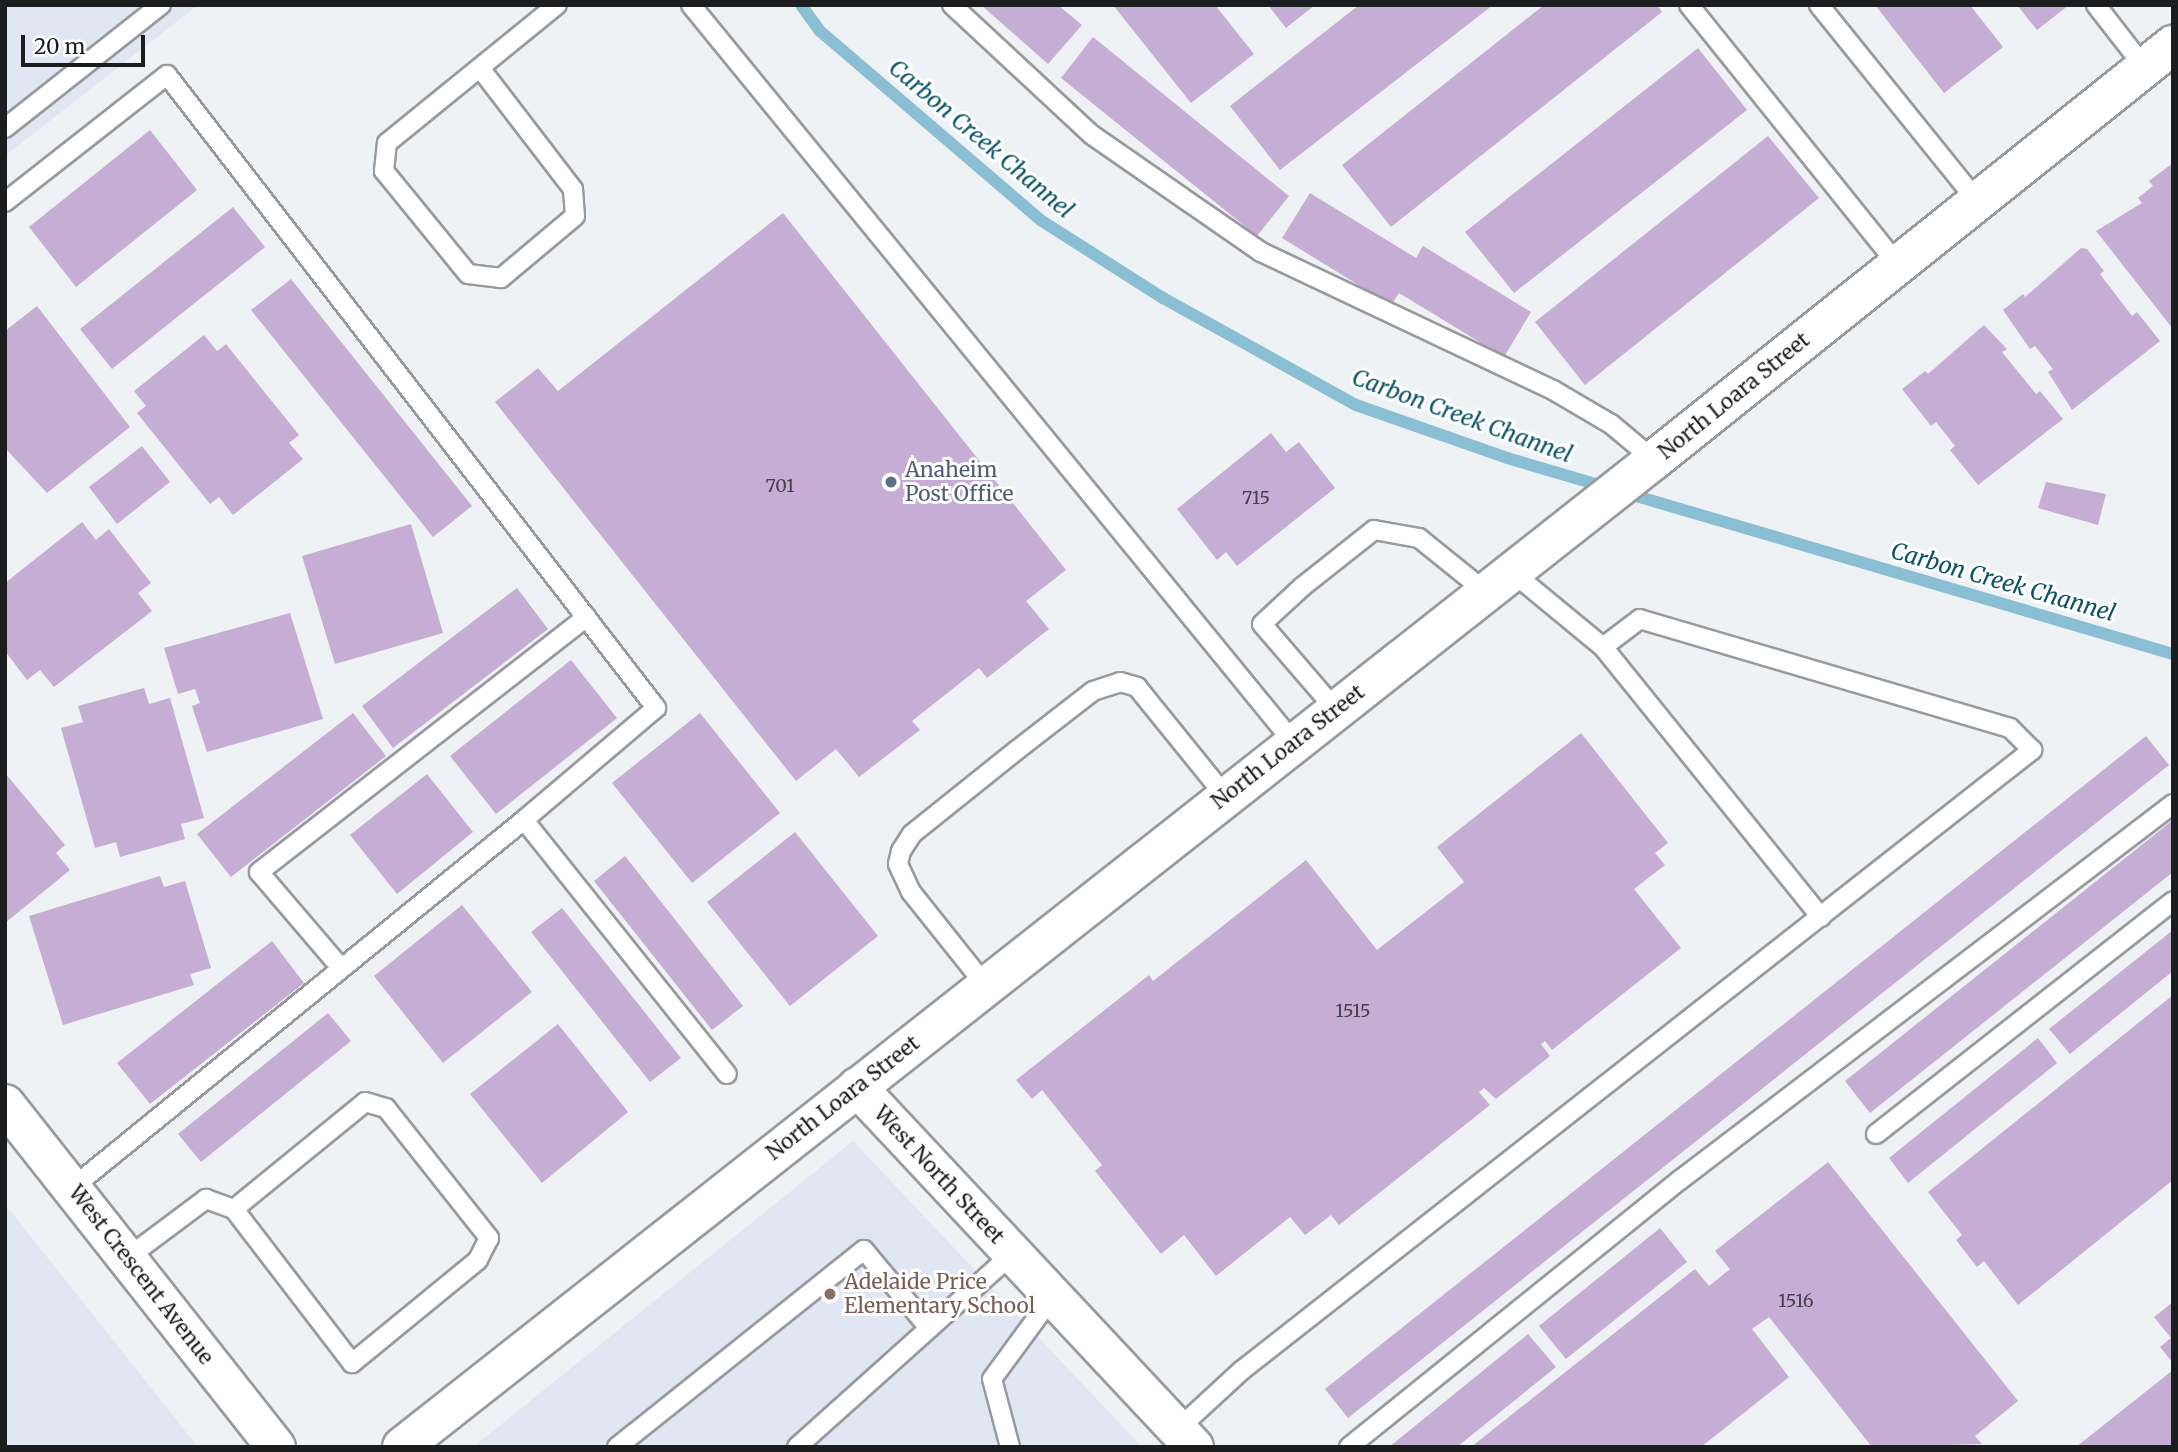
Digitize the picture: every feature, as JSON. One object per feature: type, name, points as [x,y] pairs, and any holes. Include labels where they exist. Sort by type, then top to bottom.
[{"type":"street","name":"North Loara Street","points":[[402,1447],[1649,464],[2159,57]]},
{"type":"street","name":"West North Street","points":[[857,1087],[1186,1438]]},
{"type":"street","name":"West Crescent Avenue","points":[[5,1104],[276,1447]]},
{"type":"lane","points":[[5,128],[161,5]]},
{"type":"lane","points":[[480,68],[573,189],[575,216],[501,278],[468,274],[383,171],[387,143],[557,5]]},
{"type":"lane","points":[[691,5],[1294,743]]},
{"type":"lane","points":[[951,5],[1092,135],[1261,252],[1553,390],[1611,424],[1649,464]]},
{"type":"lane","points":[[1689,5],[1898,265]]},
{"type":"lane","points":[[1819,5],[1977,201]]},
{"type":"lane","points":[[2096,5],[2159,57]]},
{"type":"lane","points":[[5,202],[167,75],[656,708],[524,820],[72,1188]]},
{"type":"lane","points":[[1336,710],[1262,624],[1312,578],[1374,530],[1419,538],[1499,582],[1603,647],[1821,917]]},
{"type":"lane","points":[[341,968],[259,872],[586,617]]},
{"type":"lane","points":[[1186,1438],[1241,1371],[2032,750],[2010,728],[1640,619],[1603,647]]},
{"type":"lane","points":[[986,986],[912,892],[898,864],[912,834],[1017,750],[1093,691],[1120,681],[1137,687],[1226,797]]},
{"type":"lane","points":[[1349,1447],[1680,1180],[2173,803]]},
{"type":"lane","points":[[524,820],[727,1073]]},
{"type":"lane","points":[[1876,1134],[2173,901]]},
{"type":"lane","points":[[127,1258],[206,1199],[234,1209],[352,1363],[478,1260],[489,1238],[386,1108],[365,1101],[234,1209]]},
{"type":"lane","points":[[617,1447],[864,1250],[929,1328]]},
{"type":"lane","points":[[797,1447],[1012,1254]]},
{"type":"lane","points":[[1010,1447],[992,1379],[1053,1296]]},
{"type":"shaded area","points":[[5,5],[198,5],[5,156]]},
{"type":"shaded area","name":"Adelaide Price Elementary School","points":[[853,1141],[1142,1447],[473,1447]]},
{"type":"shaded area","points":[[5,1204],[198,1447],[5,1447]]},
{"type":"building","points":[[981,5],[1058,5],[1082,25],[1048,64]]},
{"type":"building","points":[[1113,5],[1215,5],[1254,54],[1191,103]]},
{"type":"building","points":[[1268,5],[1315,5],[1286,28]]},
{"type":"building","points":[[1359,5],[1493,5],[1280,170],[1230,106]]},
{"type":"building","points":[[1544,5],[1657,5],[1662,12],[1391,227],[1342,165]]},
{"type":"building","points":[[1875,5],[1970,5],[2003,47],[1944,93]]},
{"type":"building","points":[[2017,5],[2069,5],[2037,30]]},
{"type":"building","points":[[1093,37],[1289,196],[1257,236],[1061,78]]},
{"type":"building","points":[[1698,48],[1747,110],[1514,293],[1465,232]]},
{"type":"building","points":[[150,130],[197,190],[76,287],[29,227]]},
{"type":"building","points":[[1768,136],[1819,198],[1585,385],[1535,322]]},
{"type":"building","points":[[2173,163],[2173,329],[2096,231],[2142,203],[2138,198],[2153,186],[2149,181]]},
{"type":"building","points":[[1310,193],[1416,258],[1423,246],[1531,312],[1504,357],[1399,293],[1391,305],[1282,238]]},
{"type":"building","points":[[233,207],[265,247],[112,369],[80,329]]},
{"type":"building","points":[[783,213],[1066,570],[1026,601],[1049,629],[987,678],[979,668],[912,721],[920,730],[859,777],[836,749],[796,781],[495,402],[538,368],[558,391]]},
{"type":"building","points":[[2081,248],[2087,249],[2104,271],[2100,274],[2132,316],[2137,312],[2160,341],[2072,410],[2048,372],[2053,369],[2035,346],[2030,349],[2003,310],[2023,294],[2025,297]]},
{"type":"building","points":[[291,279],[472,506],[433,537],[251,310]]},
{"type":"building","points":[[37,306],[130,427],[47,493],[5,448],[5,331]]},
{"type":"building","points":[[1984,325],[2007,349],[2002,352],[2036,394],[2040,391],[2063,419],[1978,485],[1950,450],[1955,446],[1936,422],[1931,426],[1902,389],[1925,371],[1928,374]]},
{"type":"building","points":[[204,335],[217,351],[226,344],[299,435],[289,443],[303,459],[233,515],[219,497],[210,504],[137,413],[146,406],[134,391]]},
{"type":"building","points":[[1271,433],[1286,452],[1299,442],[1335,488],[1237,566],[1226,552],[1217,560],[1177,509]]},
{"type":"building","points":[[142,446],[170,482],[117,524],[89,487]]},
{"type":"building","points":[[2046,482],[2106,494],[2098,525],[2038,508]]},
{"type":"building","points":[[82,522],[96,540],[109,529],[151,583],[138,593],[152,611],[54,687],[40,670],[27,680],[5,651],[5,583]]},
{"type":"building","points":[[411,524],[443,633],[335,664],[302,556]]},
{"type":"building","points":[[517,588],[548,629],[393,748],[362,706]]},
{"type":"building","points":[[290,613],[323,719],[207,752],[192,706],[200,703],[195,689],[178,694],[164,648]]},
{"type":"building","points":[[571,660],[617,718],[496,814],[450,756]]},
{"type":"building","points":[[144,688],[149,704],[170,698],[204,818],[181,824],[185,839],[120,857],[116,842],[95,848],[61,728],[83,722],[78,706]]},
{"type":"building","points":[[353,713],[386,756],[231,877],[197,834]]},
{"type":"building","points":[[700,713],[780,813],[692,883],[612,783]]},
{"type":"building","points":[[1581,733],[1668,843],[1655,853],[1665,865],[1634,889],[1681,948],[1552,1050],[1545,1041],[1541,1044],[1550,1056],[1496,1099],[1484,1088],[1479,1092],[1490,1105],[1339,1225],[1331,1215],[1305,1235],[1290,1217],[1216,1276],[1184,1235],[1161,1254],[1095,1171],[1102,1165],[1042,1090],[1032,1099],[1016,1080],[1149,975],[1153,981],[1306,860],[1377,950],[1464,882],[1437,847]]},
{"type":"building","points":[[2146,736],[2169,765],[1348,1418],[1325,1389]]},
{"type":"building","points":[[5,773],[65,845],[56,853],[70,870],[5,923]]},
{"type":"building","points":[[427,774],[473,832],[397,894],[350,835]]},
{"type":"building","points":[[2173,820],[2173,872],[1870,1113],[1845,1081]]},
{"type":"building","points":[[795,832],[878,936],[790,1006],[707,902]]},
{"type":"building","points":[[625,856],[743,1006],[712,1030],[594,881]]},
{"type":"building","points":[[160,876],[164,887],[185,881],[211,968],[190,974],[194,985],[63,1025],[29,916]]},
{"type":"building","points":[[462,905],[532,992],[443,1063],[374,976]]},
{"type":"building","points":[[562,908],[681,1058],[650,1082],[531,932]]},
{"type":"building","points":[[2173,930],[2173,971],[2070,1054],[2049,1029]]},
{"type":"building","points":[[272,941],[304,983],[150,1104],[117,1063]]},
{"type":"building","points":[[2173,995],[2173,1180],[2018,1305],[1984,1261],[1977,1267],[1956,1240],[1962,1235],[1928,1192]]},
{"type":"building","points":[[328,1013],[351,1041],[201,1162],[178,1134]]},
{"type":"building","points":[[558,1024],[628,1112],[542,1183],[470,1094]]},
{"type":"building","points":[[2038,1038],[2057,1063],[1908,1183],[1889,1158]]},
{"type":"building","points":[[1828,1162],[2018,1401],[1975,1436],[1982,1444],[1872,1447],[1769,1317],[1752,1329],[1789,1377],[1701,1447],[1471,1447],[1695,1269],[1709,1286],[1730,1269],[1715,1251]]},
{"type":"building","points":[[1660,1228],[1687,1262],[1566,1359],[1539,1326]]},
{"type":"building","points":[[2173,1302],[2173,1363],[2160,1347],[2171,1338],[2154,1317]]},
{"type":"building","points":[[1528,1334],[1556,1367],[1457,1447],[1389,1447]]},
{"type":"building","points":[[2173,1370],[2173,1447],[2076,1447]]},
{"type":"waterway","name":"Carbon Creek Channel","points":[[801,5],[820,31],[1042,221],[1163,298],[1356,405],[1507,458],[2173,654]]},
{"type":"place","name":"Anaheim Post Office","points":[[891,482]]},
{"type":"place","name":"Adelaide Price Elementary School","points":[[830,1294]]}]
